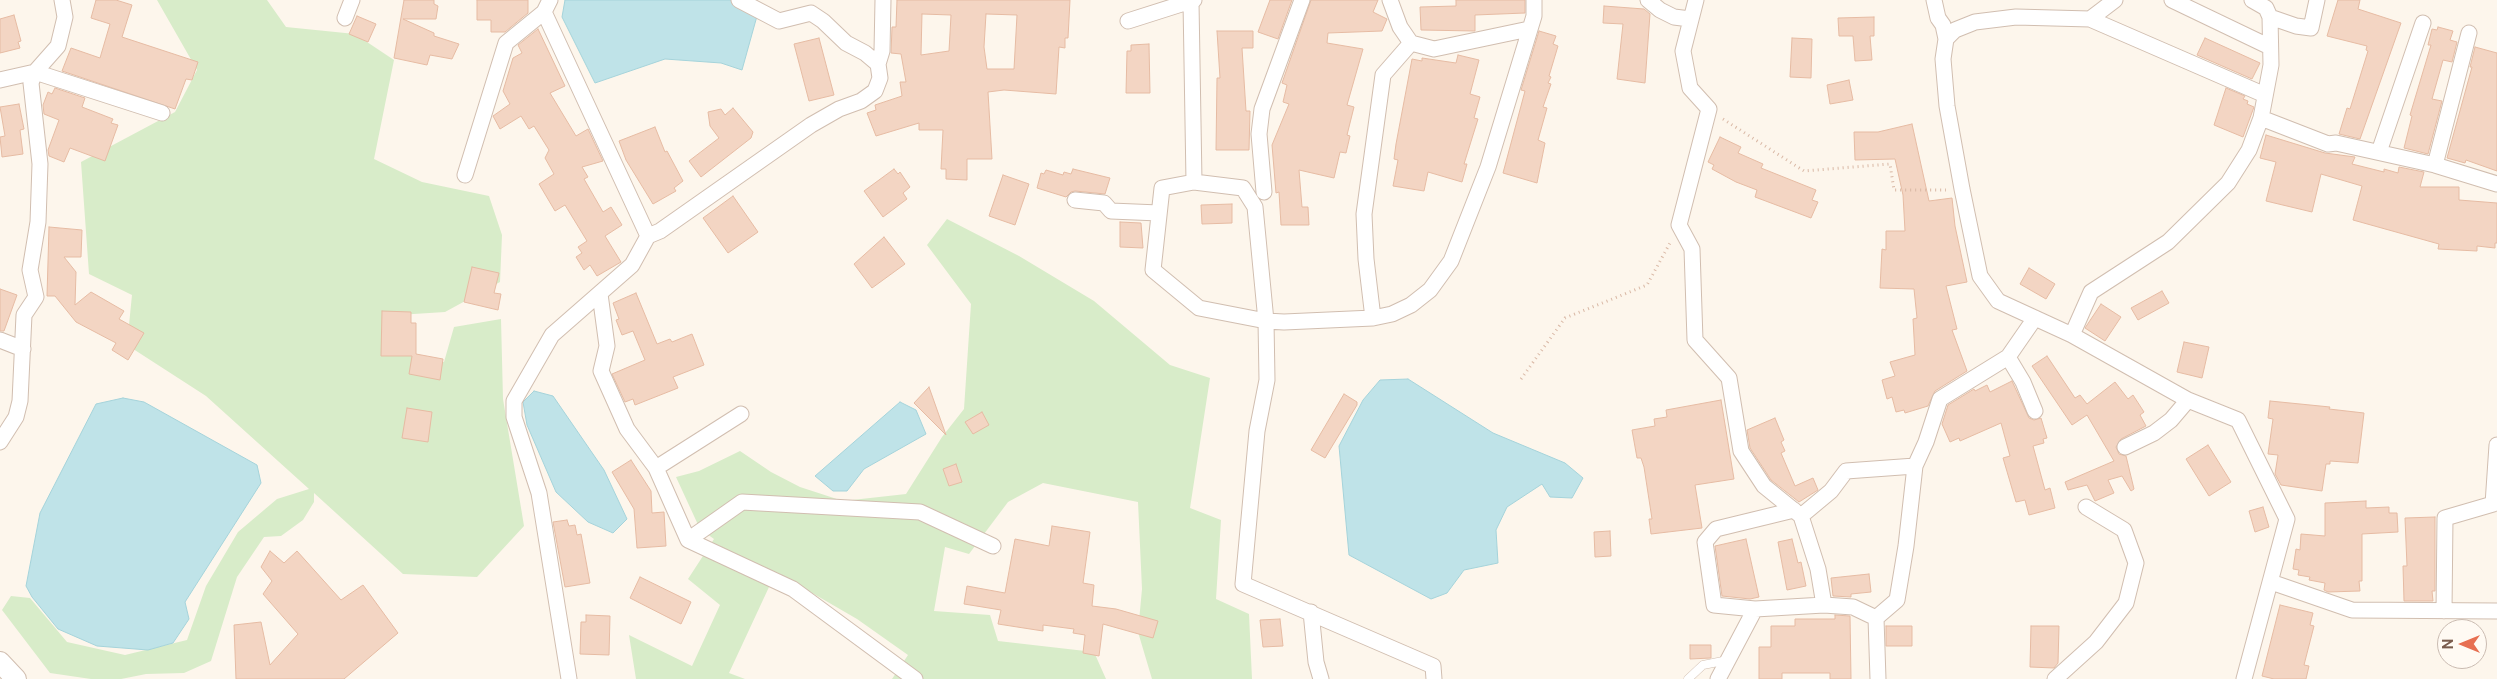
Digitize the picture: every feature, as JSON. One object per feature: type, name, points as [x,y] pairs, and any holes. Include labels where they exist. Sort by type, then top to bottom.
[{"type":"street","points":[[0,442],[16,417],[20,401],[24,315],[36,297],[30,270],[38,222],[40,164],[31,83],[35,72],[58,46],[65,17],[62,0]]},
{"type":"street","points":[[345,18],[352,0]]},
{"type":"street","points":[[739,0],[779,20],[810,7],[846,43],[864,53],[878,64]]},
{"type":"street","points":[[569,679],[539,493],[514,417],[514,401],[552,335],[632,265],[648,236],[660,231],[811,125],[839,109],[861,101],[875,91],[880,78],[878,64],[882,51],[883,0]]},
{"type":"street","points":[[1264,192],[1259,134],[1262,108],[1302,0]]},
{"type":"street","points":[[1390,0],[1400,27],[1411,43],[1434,49],[1529,28]]},
{"type":"street","points":[[1434,679],[1432,666],[1243,584],[1257,431],[1267,380],[1266,321],[1254,207],[1243,188],[1194,182],[1162,188],[1153,270],[1200,308],[1266,321],[1373,318],[1392,314],[1410,305],[1430,290],[1451,261],[1488,167],[1534,16],[1534,0]]},
{"type":"street","points":[[1648,0],[1660,10],[1674,17],[1690,20]]},
{"type":"street","points":[[1696,0],[1683,51],[1690,88],[1709,109],[1679,225],[1692,248],[1696,340],[1729,378],[1741,451],[1764,486],[1797,512],[1818,569],[1824,605]]},
{"type":"street","points":[[1934,0],[1946,40],[1943,59],[1947,106],[1980,276],[1998,301],[2072,335],[2188,400],[2238,420],[2287,519],[2244,679]]},
{"type":"street","points":[[2090,20],[2115,0]]},
{"type":"street","points":[[2172,0],[2270,47]]},
{"type":"street","points":[[2072,335],[2092,292],[2168,242],[2228,183],[2249,150],[2261,118],[2271,65],[2270,17],[2266,8],[2252,0]]},
{"type":"street","points":[[2270,17],[2296,26],[2311,28],[2317,0]]},
{"type":"street","points":[[1128,21],[1192,1],[1194,182]]},
{"type":"street","points":[[465,175],[506,43],[547,6],[648,236]]},
{"type":"street","points":[[1946,40],[1955,30],[1975,22],[2016,17],[2090,20],[2265,95]]},
{"type":"street","points":[[2379,152],[2423,23]]},
{"type":"street","points":[[2435,165],[2469,34]]},
{"type":"street","points":[[1373,318],[1366,260],[1364,214],[1369,177],[1384,74],[1411,43]]},
{"type":"street","points":[[0,80],[35,72],[162,113]]},
{"type":"street","points":[[2261,118],[2328,144],[2336,143],[2435,165],[2497,184]]},
{"type":"street","points":[[1075,200],[1104,203],[1111,211],[1159,214]]},
{"type":"street","points":[[600,294],[607,346],[601,371],[627,429],[656,468],[688,540],[793,589],[915,679]]},
{"type":"street","points":[[1876,618],[1897,600],[1906,546],[1915,466],[1926,442],[1940,399],[2008,357],[2035,318]]},
{"type":"street","points":[[0,340],[22,349]]},
{"type":"street","points":[[2008,357],[2023,382],[2035,411]]},
{"type":"street","points":[[2124,447],[2154,433],[2171,420],[2188,400]]},
{"type":"street","points":[[656,468],[741,414]]},
{"type":"street","points":[[2444,611],[2445,518],[2493,504],[2497,445]]},
{"type":"street","points":[[1876,618],[1853,608],[1824,605],[1755,609],[1714,605],[1705,542],[1716,529],[1797,512],[1831,491],[1846,471],[1915,466]]},
{"type":"street","points":[[688,540],[742,502],[920,512],[992,546]]},
{"type":"street","points":[[2055,679],[2096,642],[2126,603],[2136,563],[2124,530],[2086,507]]},
{"type":"street","points":[[2271,582],[2352,610],[2497,612]]},
{"type":"street","points":[[1718,679],[1755,609]]},
{"type":"street","points":[[1311,612],[1316,662],[1321,679]]},
{"type":"street","points":[[1876,618],[1878,679]]},
{"type":"street","points":[[0,662],[16,679]]},
{"type":"lane","points":[[1688,679],[1703,665],[1728,660]]},
{"type":"path","points":[[1709,109],[1756,143],[1804,171],[1890,164],[1894,190],[1962,189]]},
{"type":"path","points":[[1521,379],[1565,318],[1647,285],[1679,225]]},
{"type":"green space","points":[[157,0],[267,0],[286,27],[355,34],[394,60],[374,159],[422,182],[489,196],[502,235],[500,282],[445,312],[398,315],[393,352],[444,362],[454,327],[501,319],[503,399],[524,526],[477,577],[403,574],[314,493],[314,502],[303,520],[281,536],[264,537],[237,577],[211,661],[184,673],[146,674],[121,679],[91,679],[50,673],[2,610],[11,596],[30,598],[67,642],[125,655],[187,640],[206,586],[238,532],[277,499],[309,489],[206,396],[127,345],[132,295],[89,274],[81,162],[175,112],[197,70]]},
{"type":"green space","points":[[947,219],[1019,256],[1094,301],[1170,365],[1210,378],[1190,508],[1221,520],[1216,599],[1249,614],[1252,679],[1152,679],[1138,632],[1142,589],[1138,502],[1043,483],[1008,502],[969,554],[945,547],[934,611],[990,615],[998,641],[1094,652],[1106,679],[892,679],[908,655],[857,619],[776,572],[729,673],[745,679],[636,679],[629,635],[692,666],[720,605],[688,579],[714,539],[700,529],[676,477],[699,471],[740,451],[771,472],[800,487],[843,501],[906,494],[942,437],[964,409],[971,304],[927,245]]},
{"type":"water","points":[[565,0],[737,0],[757,16],[742,70],[721,63],[665,59],[595,83],[562,17]]},
{"type":"water","points":[[1408,379],[1493,433],[1565,463],[1583,478],[1572,498],[1550,497],[1542,484],[1507,507],[1496,530],[1498,563],[1464,570],[1447,593],[1431,599],[1349,555],[1339,446],[1363,400],[1380,380]]},
{"type":"water","points":[[534,391],[553,396],[604,470],[627,519],[613,533],[588,522],[556,492],[527,425],[523,402]]},
{"type":"water","points":[[123,398],[144,402],[257,465],[261,483],[185,602],[189,619],[173,643],[148,650],[97,646],[58,629],[32,597],[26,586],[40,513],[96,404]]},
{"type":"water","points":[[900,402],[916,410],[926,434],[864,469],[847,491],[833,491],[815,476]]},
{"type":"building","points":[[96,0],[116,0],[132,5],[122,37],[198,62],[192,80],[186,79],[175,109],[62,71],[71,48],[100,58],[110,24],[91,18]]},
{"type":"building","points":[[404,0],[434,0],[434,4],[438,6],[436,19],[403,19],[434,33],[434,36],[459,44],[452,59],[430,55],[427,65],[394,58]]},
{"type":"building","points":[[477,0],[528,0],[528,13],[505,32],[491,32],[491,20],[477,20]]},
{"type":"building","points":[[897,0],[1070,0],[1068,38],[1065,38],[1065,48],[1059,47],[1056,94],[1004,90],[988,92],[992,159],[967,159],[967,180],[946,179],[946,169],[941,169],[943,130],[919,130],[919,123],[876,136],[867,113],[876,110],[875,105],[902,96],[900,82],[906,82],[901,54],[891,53],[892,27],[896,27]],"holes":[[[922,14],[951,15],[949,51],[921,55]],[[986,14],[1017,15],[1014,69],[987,69],[984,47]]]},
{"type":"building","points":[[1270,0],[1292,0],[1278,39],[1258,32]]},
{"type":"building","points":[[1311,0],[1378,0],[1373,12],[1387,19],[1382,31],[1328,33],[1327,43],[1363,49],[1347,105],[1354,107],[1347,135],[1350,136],[1346,153],[1340,152],[1334,178],[1299,170],[1302,207],[1308,207],[1309,225],[1281,225],[1279,192],[1276,193],[1272,145],[1289,104],[1283,102],[1287,85],[1282,83]]},
{"type":"building","points":[[1456,0],[1525,0],[1525,13],[1475,15],[1475,31],[1421,30],[1420,7],[1456,6]]},
{"type":"building","points":[[2338,0],[2360,0],[2358,9],[2401,23],[2360,139],[2339,134],[2347,108],[2350,109],[2368,51],[2366,50],[2367,46],[2327,36]]},
{"type":"building","points":[[1604,6],[1644,9],[1650,14],[1645,83],[1617,79],[1623,24],[1603,23]]},
{"type":"building","points":[[14,15],[21,41],[18,42],[20,48],[0,53],[0,19]]},
{"type":"building","points":[[357,16],[376,24],[368,42],[349,34]]},
{"type":"building","points":[[1874,17],[1874,36],[1870,36],[1872,60],[1855,61],[1853,36],[1839,36],[1838,18]]},
{"type":"building","points":[[2438,27],[2453,31],[2450,40],[2457,42],[2452,62],[2443,60],[2432,99],[2442,101],[2428,154],[2404,148],[2412,116],[2410,115],[2431,45],[2428,45],[2432,29],[2437,30]]},
{"type":"building","points":[[538,29],[565,86],[550,93],[576,136],[588,129],[603,161],[582,167],[588,177],[584,179],[603,212],[611,207],[622,225],[605,236],[621,262],[597,276],[590,265],[584,270],[576,257],[582,253],[578,247],[587,241],[565,205],[555,211],[539,184],[554,174],[545,158],[549,150],[534,126],[529,129],[521,116],[500,129],[493,116],[510,104],[503,91],[513,58],[522,53],[518,45]]},
{"type":"building","points":[[1217,31],[1253,31],[1253,48],[1242,48],[1246,111],[1250,111],[1249,150],[1216,150],[1217,78],[1220,78]]},
{"type":"building","points":[[1539,31],[1556,36],[1553,44],[1558,46],[1549,76],[1551,77],[1548,83],[1551,84],[1543,107],[1547,108],[1538,140],[1545,143],[1537,183],[1503,173],[1525,91],[1521,90]]},
{"type":"building","points":[[819,38],[834,95],[809,101],[794,44]]},
{"type":"building","points":[[1792,38],[1812,39],[1811,78],[1790,77]]},
{"type":"building","points":[[2205,38],[2260,63],[2252,79],[2197,55]]},
{"type":"building","points":[[1149,44],[1150,93],[1126,93],[1127,51],[1131,51],[1131,45]]},
{"type":"building","points":[[2475,47],[2497,53],[2497,171],[2466,160],[2465,163],[2447,158],[2472,67],[2470,67]]},
{"type":"building","points":[[1458,55],[1479,60],[1470,94],[1480,97],[1474,118],[1478,119],[1464,164],[1467,164],[1462,182],[1428,172],[1424,191],[1393,186],[1398,160],[1394,159],[1396,144],[1412,59],[1422,61],[1422,58],[1456,63]]},
{"type":"building","points":[[1849,80],[1853,100],[1830,104],[1827,85]]},
{"type":"building","points":[[55,88],[85,98],[82,107],[113,119],[111,123],[118,125],[105,161],[70,148],[64,162],[49,156],[48,150],[59,120],[44,114],[43,105],[48,92],[52,94]]},
{"type":"building","points":[[2226,88],[2245,96],[2243,99],[2248,101],[2247,104],[2254,107],[2243,137],[2214,125]]},
{"type":"building","points":[[19,104],[24,129],[20,130],[23,154],[2,157],[0,137],[5,136],[0,107]]},
{"type":"building","points":[[733,108],[753,132],[751,138],[701,177],[689,161],[719,138],[710,126],[708,112],[721,109],[725,115]]},
{"type":"building","points":[[1912,124],[1929,201],[1952,198],[1955,226],[1967,282],[1946,286],[1957,329],[1952,330],[1967,371],[1935,391],[1928,406],[1905,413],[1904,410],[1896,412],[1892,397],[1887,399],[1882,380],[1895,376],[1890,362],[1915,355],[1913,319],[1917,318],[1914,289],[1880,288],[1882,249],[1886,250],[1886,231],[1905,231],[1903,195],[1895,159],[1855,160],[1854,132],[1878,132]]},
{"type":"building","points":[[655,127],[665,152],[667,151],[683,181],[674,188],[676,191],[653,204],[626,160],[619,141]]},
{"type":"building","points":[[2266,135],[2325,153],[2355,157],[2352,164],[2384,172],[2384,169],[2398,173],[2399,167],[2424,172],[2420,187],[2459,187],[2459,200],[2497,203],[2497,243],[2495,243],[2495,248],[2477,246],[2477,251],[2438,249],[2439,244],[2353,220],[2362,186],[2321,174],[2312,212],[2266,201],[2276,162],[2260,158]]},
{"type":"building","points":[[1720,137],[1741,147],[1738,153],[1763,164],[1761,168],[1816,190],[1812,200],[1818,202],[1811,218],[1755,197],[1757,190],[1736,182],[1712,169],[1714,165],[1708,162]]},
{"type":"building","points":[[894,169],[898,174],[900,172],[910,187],[903,193],[907,199],[883,217],[864,191]]},
{"type":"building","points":[[1073,169],[1110,178],[1105,194],[1075,191],[1066,197],[1037,188],[1041,173],[1044,174],[1046,170],[1063,175],[1064,172],[1071,174]]},
{"type":"building","points":[[1003,175],[1029,184],[1015,225],[989,216]]},
{"type":"building","points":[[733,196],[758,232],[728,253],[703,218]]},
{"type":"building","points":[[1232,204],[1232,223],[1202,224],[1201,205]]},
{"type":"building","points":[[1120,222],[1141,223],[1143,248],[1120,247]]},
{"type":"building","points":[[49,227],[82,230],[81,257],[64,257],[76,272],[75,305],[91,292],[124,311],[119,319],[144,333],[128,360],[112,350],[116,343],[76,322],[55,296],[47,296]]},
{"type":"building","points":[[884,237],[905,264],[872,288],[854,264]]},
{"type":"building","points":[[472,267],[499,273],[494,293],[501,294],[498,310],[464,302]]},
{"type":"building","points":[[2029,268],[2055,284],[2046,299],[2020,284]]},
{"type":"building","points":[[0,289],[17,295],[4,331],[0,331]]},
{"type":"building","points":[[2162,291],[2169,303],[2138,320],[2131,308]]},
{"type":"building","points":[[636,293],[657,344],[670,339],[672,342],[692,334],[704,365],[673,377],[678,388],[635,405],[633,399],[625,402],[612,374],[645,360],[633,331],[622,335],[616,320],[619,319],[613,303]]},
{"type":"building","points":[[2101,304],[2121,317],[2105,341],[2085,328]]},
{"type":"building","points":[[382,311],[411,312],[411,323],[416,323],[416,354],[443,359],[440,380],[409,374],[412,356],[381,356]]},
{"type":"building","points":[[2184,342],[2209,347],[2202,378],[2177,372]]},
{"type":"building","points":[[2047,356],[2075,398],[2080,395],[2087,404],[2115,382],[2128,399],[2133,395],[2144,412],[2140,415],[2146,426],[2121,439],[2116,447],[2119,454],[2126,456],[2134,489],[2131,491],[2122,476],[2108,480],[2114,493],[2095,501],[2087,485],[2068,490],[2065,482],[2114,461],[2087,415],[2072,425],[2032,366]]},
{"type":"building","points":[[2012,381],[2029,418],[2034,420],[2041,418],[2047,438],[2043,439],[2044,443],[2033,446],[2045,490],[2050,488],[2055,508],[2029,515],[2025,500],[2016,502],[2003,458],[2010,456],[2001,423],[1960,441],[1959,438],[1950,442],[1942,424],[1948,405],[1974,389],[1975,391],[1987,385],[1990,392]]},
{"type":"building","points":[[929,387],[946,435],[914,403]]},
{"type":"building","points":[[1344,394],[1357,402],[1357,405],[1325,458],[1311,450]]},
{"type":"building","points":[[1721,400],[1734,479],[1695,485],[1702,528],[1651,534],[1649,519],[1652,519],[1644,467],[1641,458],[1637,458],[1632,430],[1655,426],[1654,419],[1667,417],[1666,410]]},
{"type":"building","points":[[2270,401],[2330,407],[2329,409],[2364,413],[2358,463],[2330,461],[2330,464],[2326,464],[2322,491],[2281,485],[2275,474],[2278,455],[2268,454],[2273,419],[2268,418]]},
{"type":"building","points":[[407,408],[432,412],[428,442],[402,438]]},
{"type":"building","points":[[982,412],[989,425],[973,434],[965,422]]},
{"type":"building","points":[[1775,418],[1784,440],[1781,442],[1785,451],[1781,453],[1795,486],[1813,478],[1818,490],[1799,502],[1771,480],[1750,448],[1747,430]]},
{"type":"building","points":[[2208,445],[2231,482],[2209,496],[2186,459]]},
{"type":"building","points":[[631,460],[651,491],[652,513],[664,512],[666,546],[637,548],[634,509],[612,472]]},
{"type":"building","points":[[956,464],[962,482],[949,486],[943,469]]},
{"type":"building","points":[[2366,501],[2366,508],[2389,507],[2389,513],[2397,513],[2398,532],[2362,534],[2362,581],[2359,581],[2360,591],[2328,592],[2324,590],[2325,583],[2309,580],[2310,577],[2298,575],[2299,570],[2293,569],[2296,549],[2300,550],[2301,534],[2325,536],[2325,503]]},
{"type":"building","points":[[2263,507],[2269,527],[2255,532],[2249,511]]},
{"type":"building","points":[[2435,517],[2435,591],[2432,591],[2433,601],[2404,601],[2403,566],[2407,566],[2405,518]]},
{"type":"building","points":[[567,520],[569,526],[575,525],[577,535],[581,534],[590,583],[565,587],[553,522]]},
{"type":"building","points":[[1052,526],[1090,532],[1083,583],[1094,585],[1092,606],[1116,609],[1158,621],[1153,638],[1103,624],[1099,656],[1083,653],[1085,635],[1073,633],[1074,629],[1043,625],[1043,631],[998,624],[1001,610],[964,604],[967,586],[1005,593],[1015,539],[1049,546]]},
{"type":"building","points":[[1610,531],[1611,556],[1595,557],[1594,532]]},
{"type":"building","points":[[1746,539],[1759,597],[1750,599],[1722,596],[1715,546]]},
{"type":"building","points":[[1792,539],[1798,563],[1801,562],[1806,586],[1787,590],[1778,542]]},
{"type":"building","points":[[270,551],[284,563],[297,551],[341,600],[363,585],[398,633],[344,679],[236,679],[234,625],[261,622],[270,665],[298,634],[263,594],[272,581],[261,567]]},
{"type":"building","points":[[1869,574],[1871,592],[1851,594],[1851,597],[1833,596],[1831,578]]},
{"type":"building","points":[[640,577],[691,602],[681,624],[630,598]]},
{"type":"building","points":[[2280,605],[2313,613],[2310,625],[2314,626],[2304,665],[2309,666],[2306,679],[2274,679],[2262,676]]},
{"type":"building","points":[[586,615],[610,616],[609,655],[580,654],[581,622],[586,622]]},
{"type":"building","points":[[1835,615],[1850,616],[1851,679],[1830,679],[1830,673],[1782,673],[1782,679],[1759,679],[1759,647],[1771,647],[1771,626],[1795,626],[1795,619],[1835,619]]},
{"type":"building","points":[[1280,619],[1283,646],[1263,647],[1260,620]]},
{"type":"building","points":[[1886,626],[1912,626],[1912,646],[1886,646]]},
{"type":"building","points":[[2031,626],[2059,626],[2058,663],[2054,668],[2030,667]]},
{"type":"building","points":[[1690,645],[1711,645],[1711,658],[1690,659]]}]
